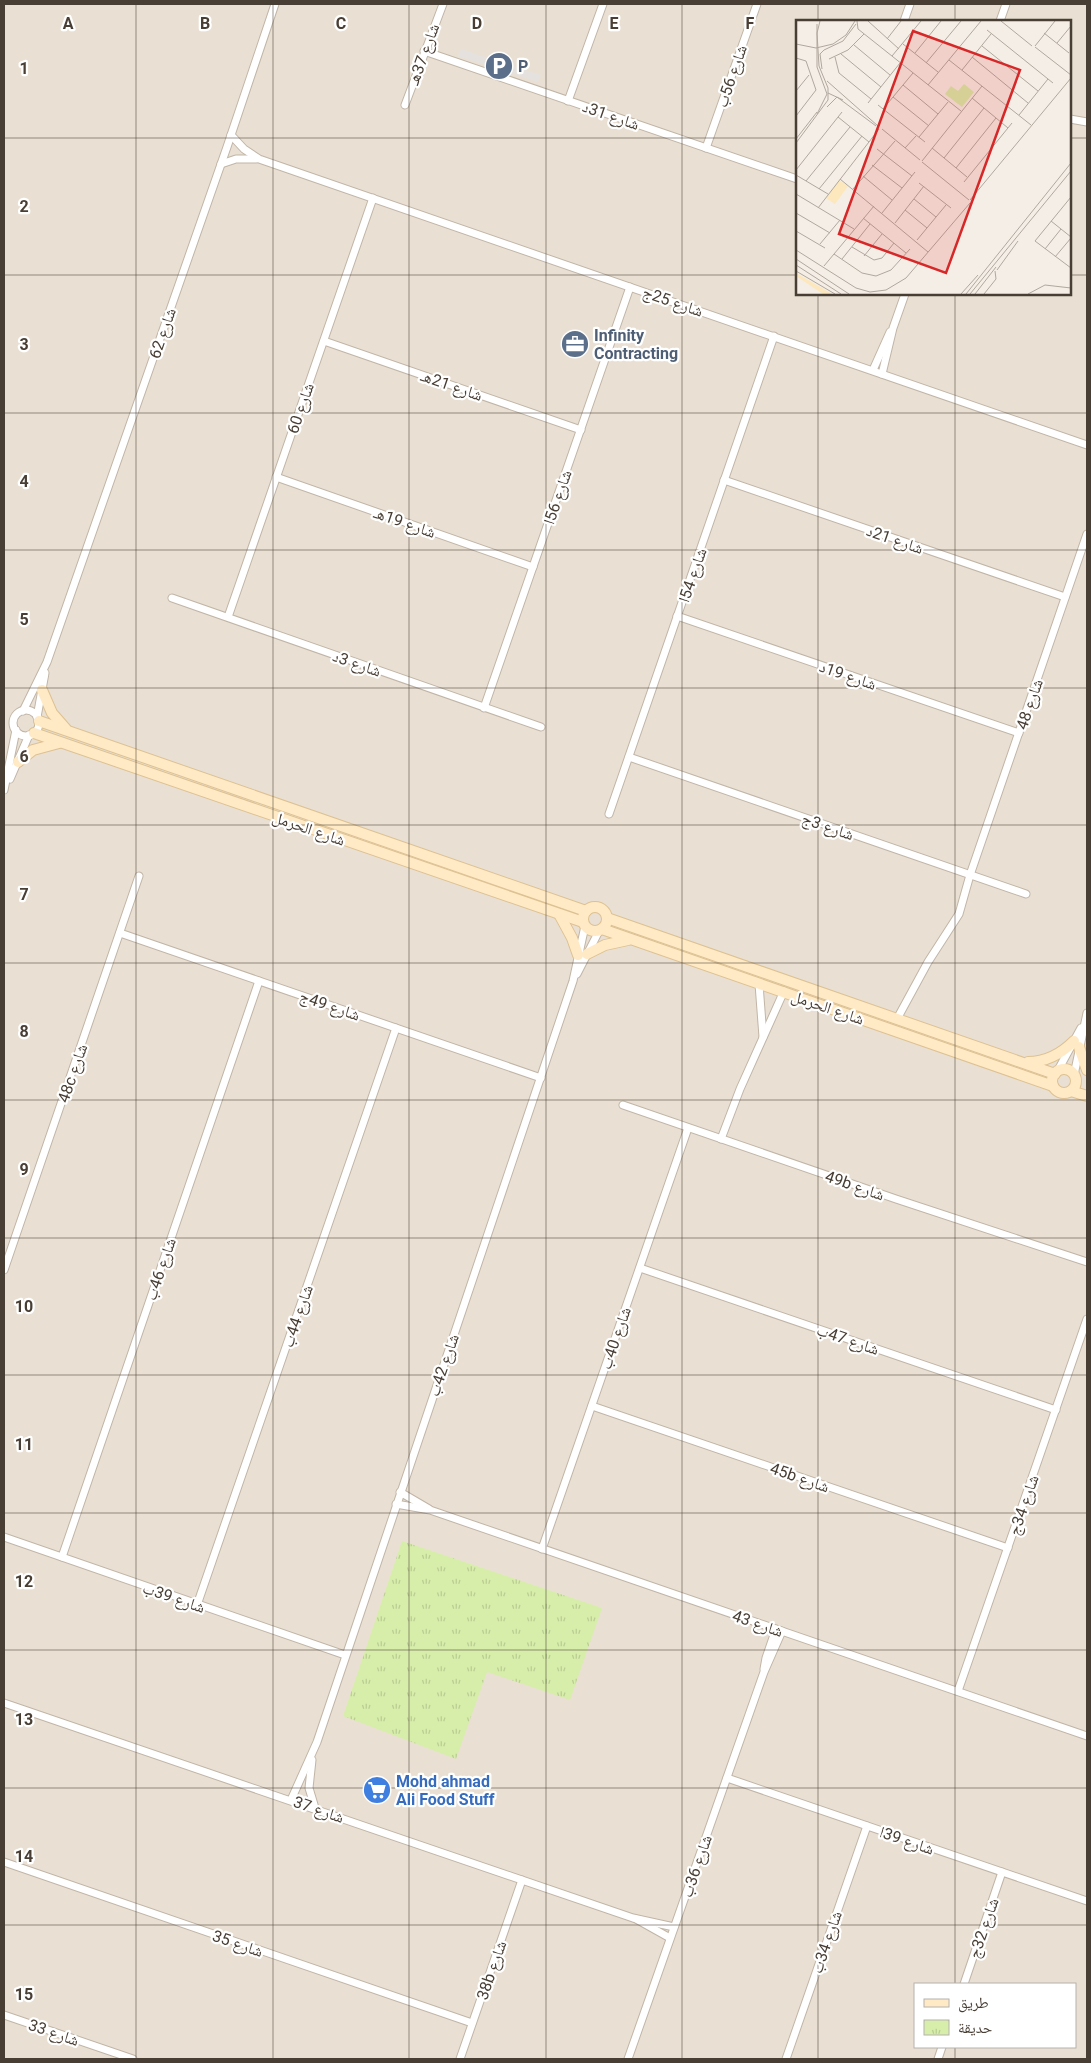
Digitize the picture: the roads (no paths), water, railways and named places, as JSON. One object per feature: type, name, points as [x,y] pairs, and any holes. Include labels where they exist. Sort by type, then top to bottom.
[{"type":"street","name":"شارع 62","points":[[23,711],[47,662],[275,4]]},
{"type":"street","name":"شارع 37هـ","points":[[405,105],[443,4]]},
{"type":"street","points":[[568,101],[603,4]]},
{"type":"street","name":"شارع 56ب","points":[[706,148],[757,4]]},
{"type":"street","points":[[904,20],[910,4]]},
{"type":"street","points":[[1000,20],[1006,4]]},
{"type":"street","name":"شارع 31د","points":[[424,51],[796,180]]},
{"type":"street","points":[[1071,119],[1087,122]]},
{"type":"street","name":"شارع 25ج","points":[[231,135],[244,149],[259,159],[1087,445]]},
{"type":"street","name":"شارع 25ج","points":[[221,164],[244,158],[259,159]]},
{"type":"street","name":"شارع 60","points":[[228,617],[373,198]]},
{"type":"street","name":"شارع 56ا","points":[[484,708],[630,287]]},
{"type":"street","points":[[882,374],[893,328],[904,295]]},
{"type":"street","points":[[873,370],[881,348],[893,328]]},
{"type":"street","name":"شارع 54ا","points":[[610,814],[774,336]]},
{"type":"street","name":"شارع 21هـ","points":[[324,341],[581,430]]},
{"type":"street","name":"شارع 19هـ","points":[[276,477],[533,567]]},
{"type":"street","name":"شارع 21د","points":[[724,480],[1065,597]]},
{"type":"street","name":"شارع 48","points":[[897,1019],[928,962],[958,914],[1087,534]]},
{"type":"street","name":"شارع 3د","points":[[172,598],[541,727]]},
{"type":"street","name":"شارع 19د","points":[[678,616],[1019,734]]},
{"type":"street","name":"شارع 62","points":[[38,719],[47,662]]},
{"type":"street","points":[[42,690],[52,713],[69,732]]},
{"type":"street","points":[[23,711],[32,712],[38,719],[38,727],[31,734],[4,790],[16,730],[14,724],[15,717],[23,711]]},
{"type":"street","name":"شارع الحرمل","points":[[38,719],[69,732],[586,911]]},
{"type":"street","points":[[16,730],[23,735],[31,734]]},
{"type":"street","name":"شارع الحرمل","points":[[31,734],[584,924]]},
{"type":"street","points":[[18,762],[33,750],[61,743]]},
{"type":"street","name":"شارع 3ج","points":[[629,757],[1026,894]]},
{"type":"street","name":"48c شارع","points":[[4,1270],[139,876]]},
{"type":"street","points":[[594,907],[606,913],[607,918],[606,924],[600,930],[591,931],[584,924],[583,916],[586,911],[594,907]]},
{"type":"street","points":[[559,914],[583,954],[614,942],[634,940]]},
{"type":"street","name":"شارع الحرمل","points":[[607,918],[1056,1073]]},
{"type":"street","name":"شارع 42ب","points":[[583,954],[584,924]]},
{"type":"street","name":"شارع الحرمل","points":[[600,930],[784,991],[1053,1086]]},
{"type":"street","name":"شارع 42ب","points":[[291,1800],[314,1750],[573,981],[583,954],[600,930]]},
{"type":"street","name":"شارع 49ج","points":[[120,933],[540,1078]]},
{"type":"street","name":"شارع 46ب","points":[[62,1557],[259,981]]},
{"type":"street","points":[[759,984],[763,1040]]},
{"type":"street","points":[[721,1139],[740,1089],[784,991]]},
{"type":"street","points":[[1086,1016],[1076,1044],[1052,1078],[1053,1086],[1059,1092],[1066,1093],[1071,1091],[1087,1096]]},
{"type":"street","name":"شارع 44ب","points":[[197,1605],[396,1028]]},
{"type":"street","points":[[1071,1091],[1075,1085],[1076,1044]]},
{"type":"street","points":[[1023,1062],[1047,1059],[1076,1044]]},
{"type":"street","points":[[1076,1044],[1087,1070]]},
{"type":"street","points":[[1056,1073],[1065,1069],[1087,1083]]},
{"type":"street","name":"49b شارع","points":[[623,1105],[1087,1262]]},
{"type":"street","name":"شارع 40ب","points":[[542,1549],[688,1128]]},
{"type":"street","name":"شارع 47ب","points":[[640,1268],[1056,1410]]},
{"type":"street","name":"شارع 34ج","points":[[958,1692],[1087,1320]]},
{"type":"street","name":"45b شارع","points":[[592,1406],[1008,1548]]},
{"type":"street","name":"شارع 43","points":[[400,1492],[430,1510]]},
{"type":"street","name":"شارع 43","points":[[396,1504],[430,1510],[1087,1736]]},
{"type":"street","name":"شارع 39ب","points":[[4,1537],[345,1655]]},
{"type":"street","name":"شارع 36ب","points":[[628,2059],[764,1672],[766,1658],[779,1630]]},
{"type":"street","name":"شارع 37","points":[[4,1703],[316,1808],[633,1918],[674,1927]]},
{"type":"street","name":"شارع 42ب","points":[[314,1750],[308,1788],[316,1808]]},
{"type":"street","name":"شارع 39ا","points":[[727,1778],[1087,1901]]},
{"type":"street","name":"شارع 34ب","points":[[786,2059],[867,1826]]},
{"type":"street","name":"شارع 35","points":[[4,1862],[472,2023]]},
{"type":"street","name":"شارع 32ج","points":[[964,1983],[1002,1872]]},
{"type":"street","name":"38b شارع","points":[[460,2059],[522,1880]]},
{"type":"street","name":"شارع 37","points":[[633,1918],[670,1938]]},
{"type":"street","name":"شارع 33","points":[[4,2015],[133,2059]]},
{"type":"place","name":"P","points":[[499,66]]},
{"type":"place","name":"Infinity Contracting","points":[[575,344]]},
{"type":"place","name":"Mohd ahmad Ali Food Stuff","points":[[377,1790]]}]
